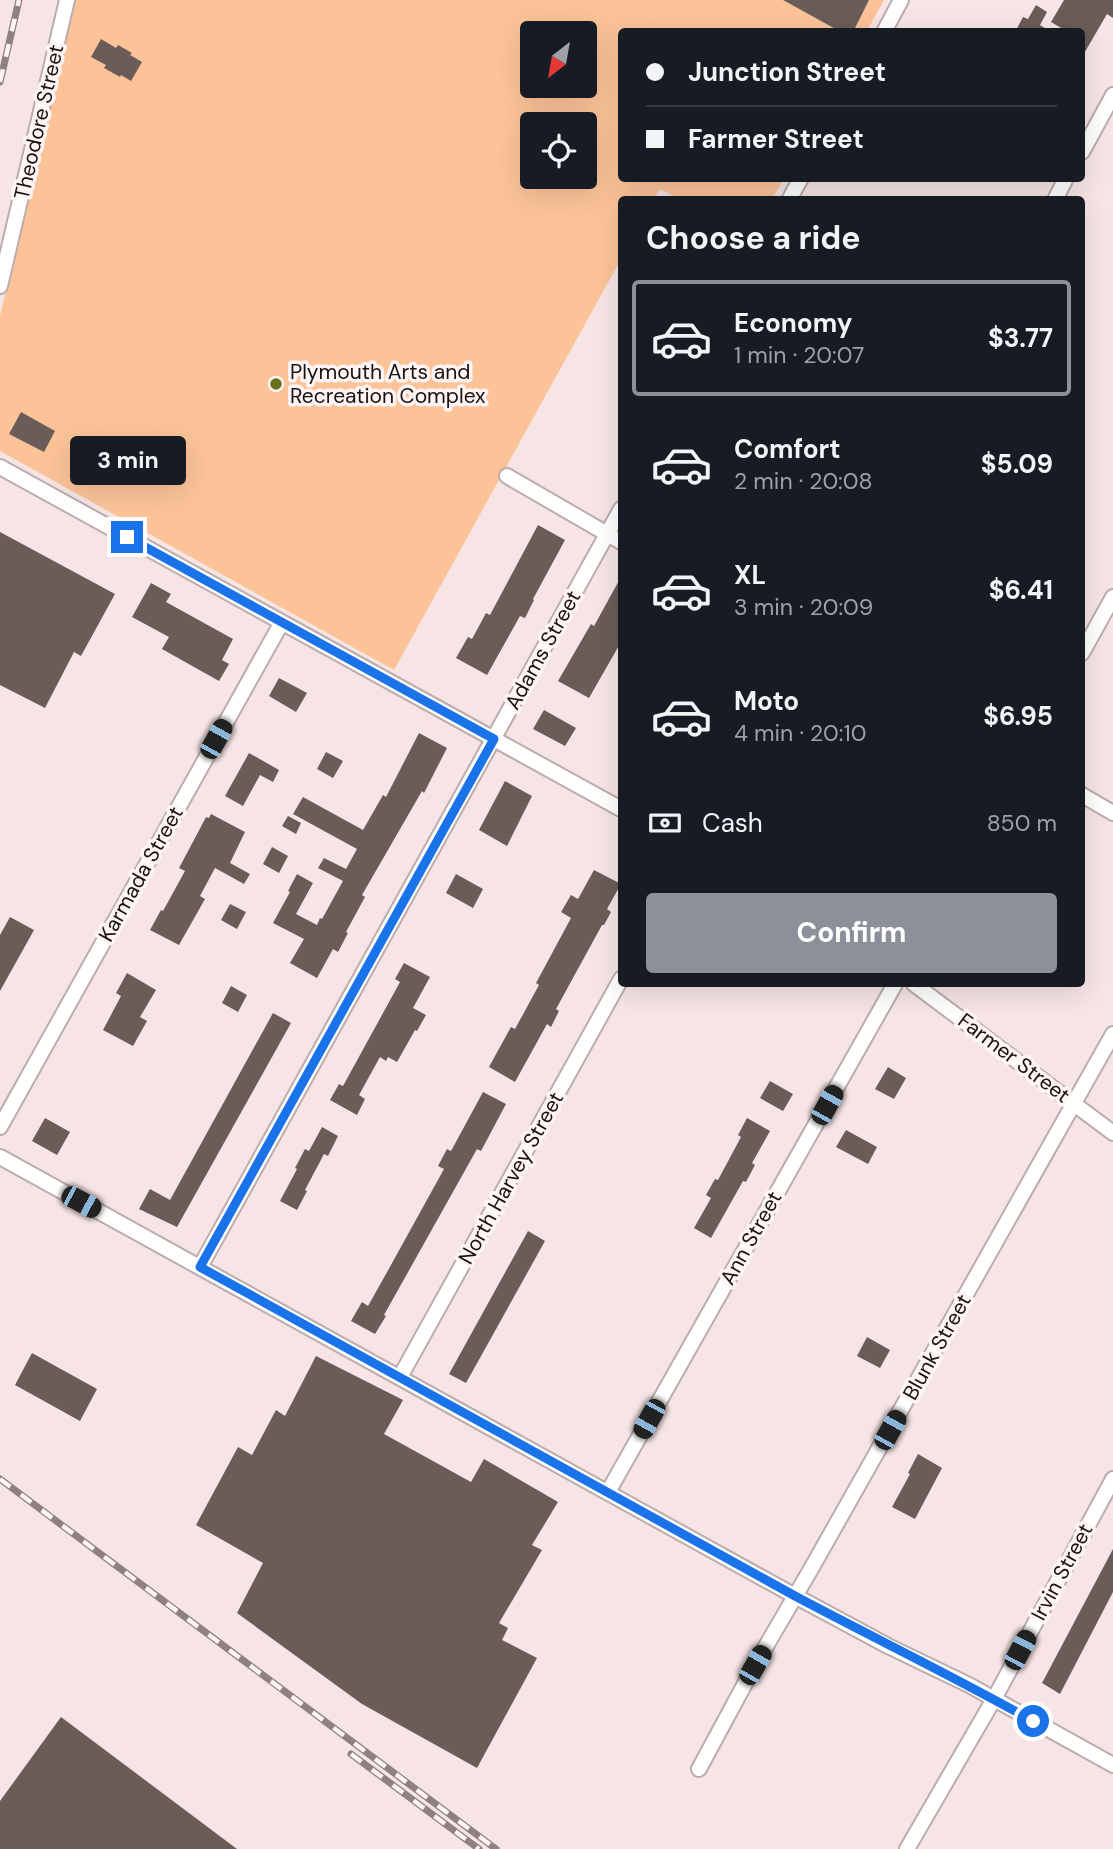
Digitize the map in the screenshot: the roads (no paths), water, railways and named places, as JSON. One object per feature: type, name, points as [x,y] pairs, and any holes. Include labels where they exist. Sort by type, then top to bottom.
[{"type":"street","name":"Theodore Street","points":[[0,286],[67,0]]},
{"type":"street","points":[[886,28],[901,0]]},
{"type":"street","points":[[1085,146],[1113,95]]},
{"type":"street","points":[[0,467],[618,807]]},
{"type":"street","points":[[507,476],[618,540]]},
{"type":"street","name":"Adams Street","points":[[200,1267],[618,515]]},
{"type":"street","points":[[1085,648],[1113,597]]},
{"type":"street","name":"Karmada Street","points":[[0,1127],[282,622]]},
{"type":"street","points":[[1085,797],[1113,813]]},
{"type":"street","name":"North Harvey Street","points":[[400,1377],[618,984]]},
{"type":"street","name":"Ann Street","points":[[608,1492],[893,987]]},
{"type":"street","name":"Farmer Street","points":[[918,987],[1113,1133]]},
{"type":"street","name":"Blunk Street","points":[[699,1769],[755,1665],[1113,1034]]},
{"type":"street","points":[[0,1157],[795,1596],[1113,1765]]},
{"type":"street","name":"Irvin Street","points":[[908,1849],[1113,1479]]},
{"type":"railway","points":[[0,82],[19,0]]},
{"type":"railway","points":[[0,1479],[496,1849]]},
{"type":"railway","points":[[351,1754],[479,1849]]},
{"type":"place","name":"Plymouth Arts and Recreation Complex","points":[[276,384]]}]
